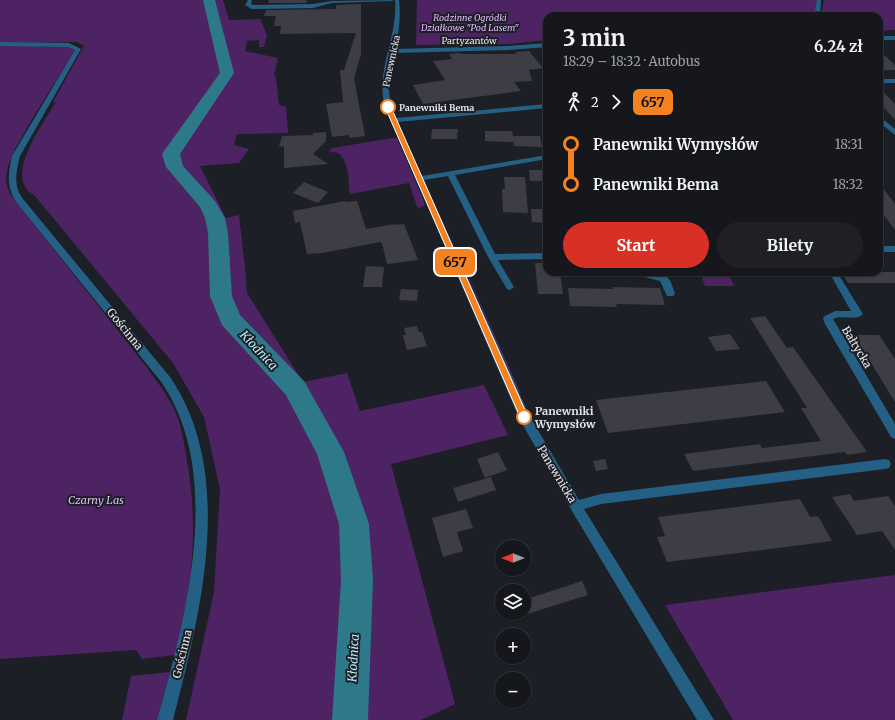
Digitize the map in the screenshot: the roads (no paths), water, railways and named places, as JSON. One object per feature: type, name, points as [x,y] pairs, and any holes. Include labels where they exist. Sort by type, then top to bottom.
[{"type":"street","points":[[250,0],[248,5],[252,7],[313,6],[332,2],[392,0]]},
{"type":"street","points":[[280,6],[282,0]]},
{"type":"street","name":"Panewnicka","points":[[397,0],[398,21],[384,88],[386,103],[514,398],[576,507],[706,720]]},
{"type":"street","points":[[818,12],[819,0]]},
{"type":"street","points":[[883,38],[895,38]]},
{"type":"street","name":"Gościnna","points":[[0,44],[69,45],[78,48],[19,149],[12,171],[13,189],[20,201],[160,371],[180,404],[192,438],[197,463],[200,492],[201,528],[199,568],[189,628],[165,720]]},
{"type":"street","name":"Partyzantów","points":[[391,51],[436,49],[506,49],[543,45]]},
{"type":"street","points":[[883,81],[895,81]]},
{"type":"street","points":[[394,120],[543,106]]},
{"type":"street","points":[[883,122],[895,126]]},
{"type":"street","points":[[883,123],[895,133]]},
{"type":"street","points":[[419,179],[543,158]]},
{"type":"street","points":[[451,174],[492,257],[510,288]]},
{"type":"street","points":[[883,249],[895,249]]},
{"type":"street","points":[[492,257],[543,256]]},
{"type":"street","points":[[652,276],[664,279],[670,294]]},
{"type":"street","name":"Bałtycka","points":[[835,276],[858,314],[835,314],[828,318],[830,324],[895,434]]},
{"type":"street","name":"Panewnicka","points":[[576,507],[601,499],[885,464]]},
{"type":"waterway","name":"Kłodnica","points":[[209,0],[227,73],[171,154],[175,167],[208,205],[215,218],[218,233],[221,296],[230,319],[295,388],[330,452],[354,524],[357,580],[350,720]]},
{"type":"waterway","points":[[220,261],[228,257]]},
{"type":"place","name":"Panewniki Bema","points":[[388,107]]},
{"type":"place","name":"Panewniki Wymysłów","points":[[524,417]]},
{"type":"park label","name":"Rodzinne Ogródki Działkowe \"Pod Lasem\"","points":[[470,22]]},
{"type":"park label","name":"Czarny Las","points":[[96,500]]}]
